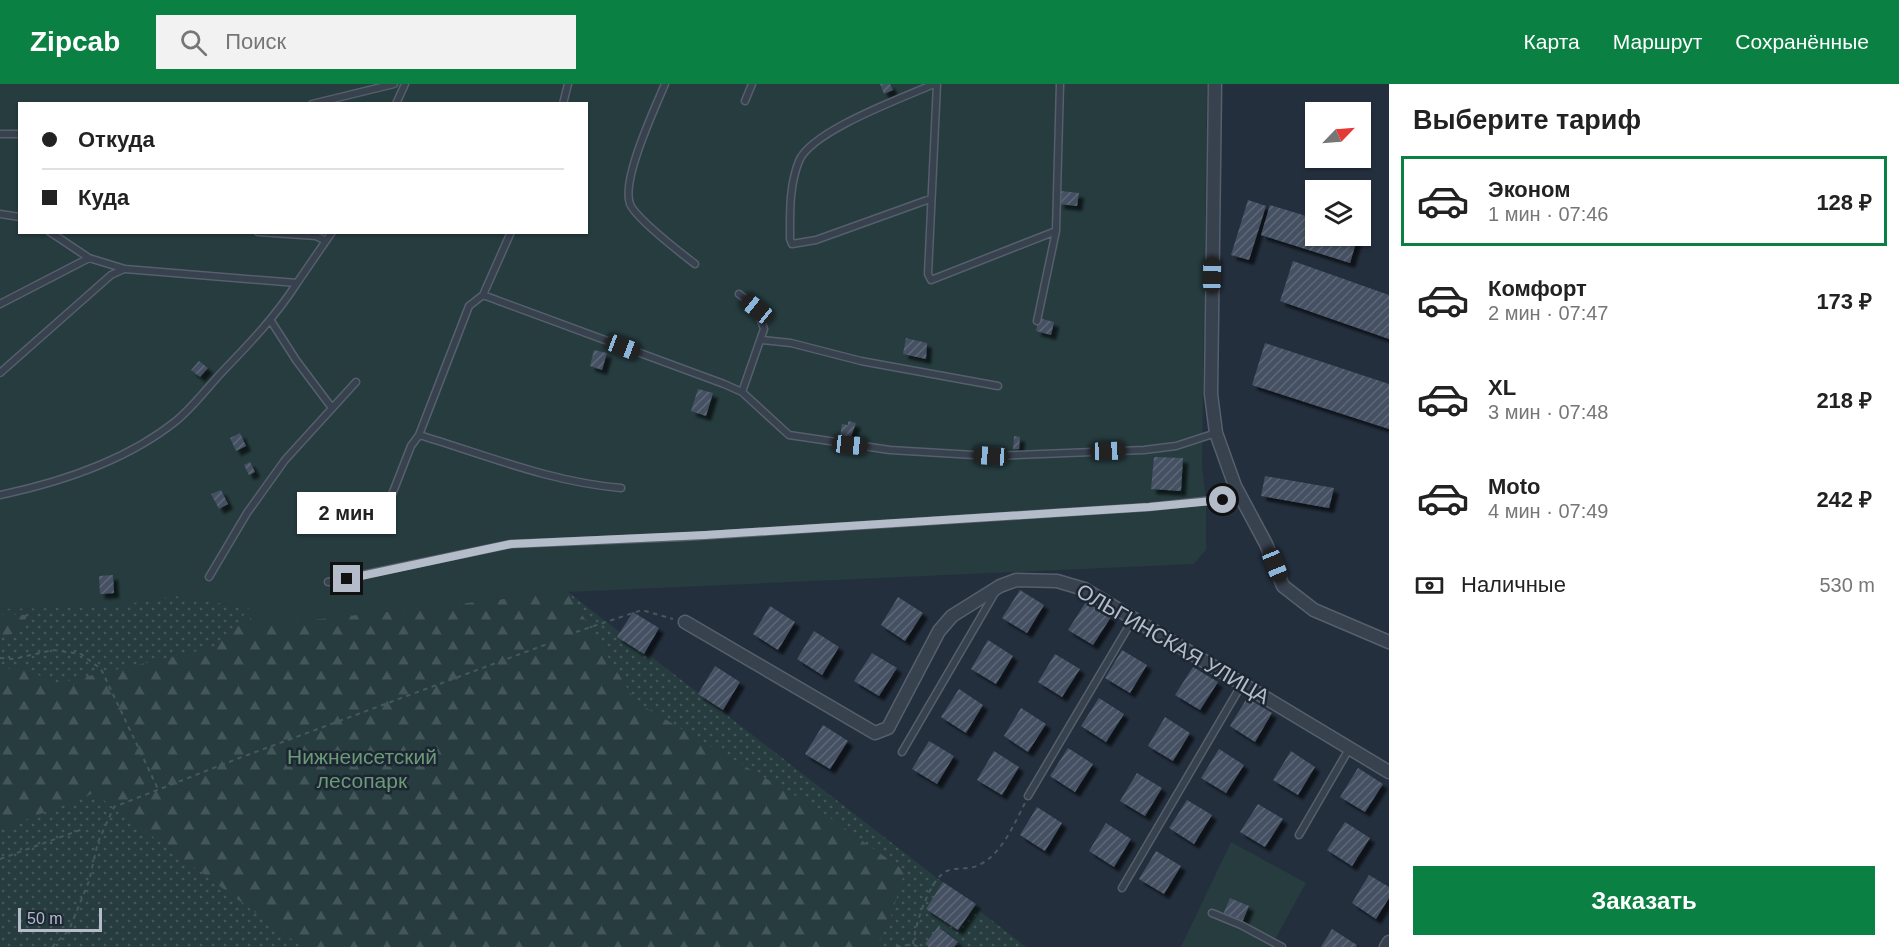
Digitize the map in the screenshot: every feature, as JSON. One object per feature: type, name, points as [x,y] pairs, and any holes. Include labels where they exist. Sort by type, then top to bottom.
[{"type":"street","points":[[1215,84],[1210,394],[1216,432],[1240,497],[1266,544],[1283,586],[1314,610],[1389,642]]},
{"type":"street","name":"ОЛЬГИНСКАЯ УЛИЦА","points":[[686,622],[875,734],[888,728],[946,620],[1000,586],[1016,580],[1065,582],[1084,589],[1389,772]]},
{"type":"street","points":[[1386,947],[1389,942]]},
{"type":"lane","points":[[320,102],[394,84]]},
{"type":"lane","points":[[397,102],[405,84]]},
{"type":"lane","points":[[564,102],[568,84]]},
{"type":"lane","points":[[665,84],[633,165],[628,192],[630,205],[668,244],[695,264]]},
{"type":"lane","points":[[745,101],[752,84]]},
{"type":"lane","points":[[930,199],[816,240],[792,244],[790,239],[790,198],[799,161],[807,148],[854,120],[935,84],[927,274],[931,280],[1056,231]]},
{"type":"lane","points":[[1037,321],[1056,231],[1060,84]]},
{"type":"lane","points":[[0,134],[18,134]]},
{"type":"lane","points":[[0,214],[18,217]]},
{"type":"lane","points":[[53,234],[89,258],[125,269],[297,283]]},
{"type":"lane","points":[[287,234],[316,236],[326,241]]},
{"type":"lane","points":[[0,495],[44,486],[86,471],[136,447],[177,420],[271,321],[331,234]]},
{"type":"lane","points":[[391,497],[411,446],[419,435],[469,306],[483,295],[510,234]]},
{"type":"lane","points":[[0,304],[89,258]]},
{"type":"lane","points":[[0,373],[111,275],[125,269]]},
{"type":"lane","points":[[739,294],[757,309],[764,329],[742,392]]},
{"type":"lane","points":[[483,295],[742,392],[789,435],[890,450],[991,456],[1144,450],[1176,446],[1216,432]]},
{"type":"lane","points":[[271,321],[296,360],[332,408]]},
{"type":"lane","points":[[762,340],[791,343],[861,361],[998,386]]},
{"type":"lane","points":[[209,577],[248,513],[285,460],[356,382]]},
{"type":"lane","points":[[419,435],[498,462],[584,485],[621,488]]},
{"type":"lane","points":[[328,582],[522,543],[693,536],[1149,507],[1240,497]]},
{"type":"lane","points":[[902,752],[1000,586]]},
{"type":"lane","points":[[1028,796],[1133,619]]},
{"type":"lane","points":[[1122,888],[1242,684]]},
{"type":"lane","points":[[1299,835],[1350,748]]},
{"type":"lane","points":[[1212,913],[1241,925],[1282,947]]},
{"type":"path","points":[[576,632],[642,610],[686,622]]},
{"type":"path","points":[[52,947],[69,930],[89,881],[98,842],[114,807],[550,643]]},
{"type":"path","points":[[0,658],[14,658],[53,650],[81,654],[101,669],[158,790]]},
{"type":"path","points":[[913,945],[915,927],[936,878],[948,871],[979,865],[1004,843],[1028,796]]},
{"type":"path","points":[[0,859],[83,828]]},
{"type":"path","points":[[896,947],[913,945],[918,947]]},
{"type":"green space","points":[[0,84],[1207,84],[1202,464],[1206,502],[1206,550],[1194,564],[568,592],[253,626],[249,608],[175,596],[109,607],[0,609]]},
{"type":"green space","name":"Нижнеисетский лесопарк","points":[[0,589],[568,592],[1026,947],[0,947]]},
{"type":"green space","name":"Нижнеисетский лесопарк","points":[[568,592],[636,702],[816,808],[905,871],[890,919],[876,947],[302,947],[94,793],[0,830],[0,671],[21,665],[54,684],[215,647],[231,632],[249,608],[253,626]]},
{"type":"green space","points":[[0,614],[27,615],[22,631],[0,638]]},
{"type":"green space","points":[[1231,842],[1306,883],[1272,945],[1273,947],[1181,947]]},
{"type":"building","points":[[880,84],[890,84],[893,90],[884,94]]},
{"type":"building","points":[[1061,191],[1079,193],[1077,206],[1059,204]]},
{"type":"building","points":[[1248,200],[1266,206],[1249,260],[1231,255]]},
{"type":"building","points":[[1270,205],[1305,216],[1305,246],[1355,246],[1350,263],[1261,235]]},
{"type":"building","points":[[1293,261],[1389,295],[1389,339],[1280,301]]},
{"type":"building","points":[[1039,318],[1054,322],[1051,335],[1036,331]]},
{"type":"building","points":[[906,338],[927,343],[926,359],[903,354]]},
{"type":"building","points":[[1265,343],[1389,384],[1389,429],[1252,385]]},
{"type":"building","points":[[594,350],[607,353],[602,370],[590,366]]},
{"type":"building","points":[[199,361],[208,368],[200,377],[191,370]]},
{"type":"building","points":[[698,389],[713,393],[706,416],[691,411]]},
{"type":"building","points":[[848,421],[856,423],[850,439],[840,437],[842,424],[848,425]]},
{"type":"building","points":[[240,433],[246,446],[236,451],[230,438]]},
{"type":"building","points":[[1014,436],[1020,437],[1019,449],[1013,449]]},
{"type":"building","points":[[1154,457],[1183,458],[1181,491],[1151,489]]},
{"type":"building","points":[[250,462],[255,472],[249,475],[244,465]]},
{"type":"building","points":[[1265,476],[1334,488],[1329,508],[1261,496]]},
{"type":"building","points":[[221,490],[228,504],[219,509],[211,494]]},
{"type":"building","points":[[113,575],[114,593],[100,594],[99,576]]},
{"type":"building","points":[[1020,590],[1044,605],[1027,633],[1002,618]]},
{"type":"building","points":[[898,597],[923,613],[905,641],[881,625]]},
{"type":"building","points":[[1086,602],[1111,617],[1093,645],[1068,630]]},
{"type":"building","points":[[770,606],[795,622],[778,650],[753,634]]},
{"type":"building","points":[[633,612],[659,628],[644,654],[617,637]]},
{"type":"building","points":[[814,631],[839,647],[822,675],[797,659]]},
{"type":"building","points":[[988,640],[1013,656],[996,684],[971,669]]},
{"type":"building","points":[[1122,650],[1147,665],[1130,693],[1105,678]]},
{"type":"building","points":[[872,653],[897,668],[879,696],[854,681]]},
{"type":"building","points":[[1055,654],[1080,669],[1062,697],[1038,682]]},
{"type":"building","points":[[715,666],[740,682],[723,710],[698,694]]},
{"type":"building","points":[[1193,667],[1218,682],[1200,710],[1175,695]]},
{"type":"building","points":[[959,689],[983,705],[966,733],[941,717]]},
{"type":"building","points":[[1099,698],[1124,714],[1106,742],[1081,726]]},
{"type":"building","points":[[1247,698],[1272,713],[1255,742],[1230,726]]},
{"type":"building","points":[[1021,708],[1046,724],[1028,752],[1004,736]]},
{"type":"building","points":[[1165,717],[1190,733],[1173,761],[1148,746]]},
{"type":"building","points":[[823,725],[848,741],[830,769],[805,754]]},
{"type":"building","points":[[929,741],[954,756],[937,784],[912,769]]},
{"type":"building","points":[[1068,748],[1093,764],[1075,792],[1050,776]]},
{"type":"building","points":[[1219,749],[1244,765],[1226,793],[1201,778]]},
{"type":"building","points":[[994,751],[1019,767],[1002,795],[977,780]]},
{"type":"building","points":[[1291,751],[1315,767],[1298,795],[1273,780]]},
{"type":"building","points":[[1358,768],[1383,784],[1365,812],[1340,797]]},
{"type":"building","points":[[1137,773],[1162,788],[1145,816],[1120,801]]},
{"type":"building","points":[[1187,800],[1212,815],[1194,844],[1169,828]]},
{"type":"building","points":[[1258,804],[1283,819],[1265,847],[1240,832]]},
{"type":"building","points":[[1037,807],[1062,823],[1045,851],[1020,835]]},
{"type":"building","points":[[1345,822],[1370,838],[1352,866],[1327,850]]},
{"type":"building","points":[[1106,823],[1131,839],[1114,867],[1089,851]]},
{"type":"building","points":[[1156,851],[1181,866],[1164,894],[1139,879]]},
{"type":"building","points":[[1369,875],[1389,887],[1389,898],[1376,919],[1352,903]]},
{"type":"building","points":[[943,882],[976,904],[958,930],[926,909]]},
{"type":"building","points":[[1230,898],[1249,906],[1241,925],[1222,917]]},
{"type":"building","points":[[938,927],[958,942],[954,947],[929,947],[925,944]]},
{"type":"building","points":[[1332,929],[1357,945],[1356,947],[1321,947]]},
{"type":"route","points":[[347,579],[426,564],[511,544],[705,535],[1149,507],[1223,500]]}]
